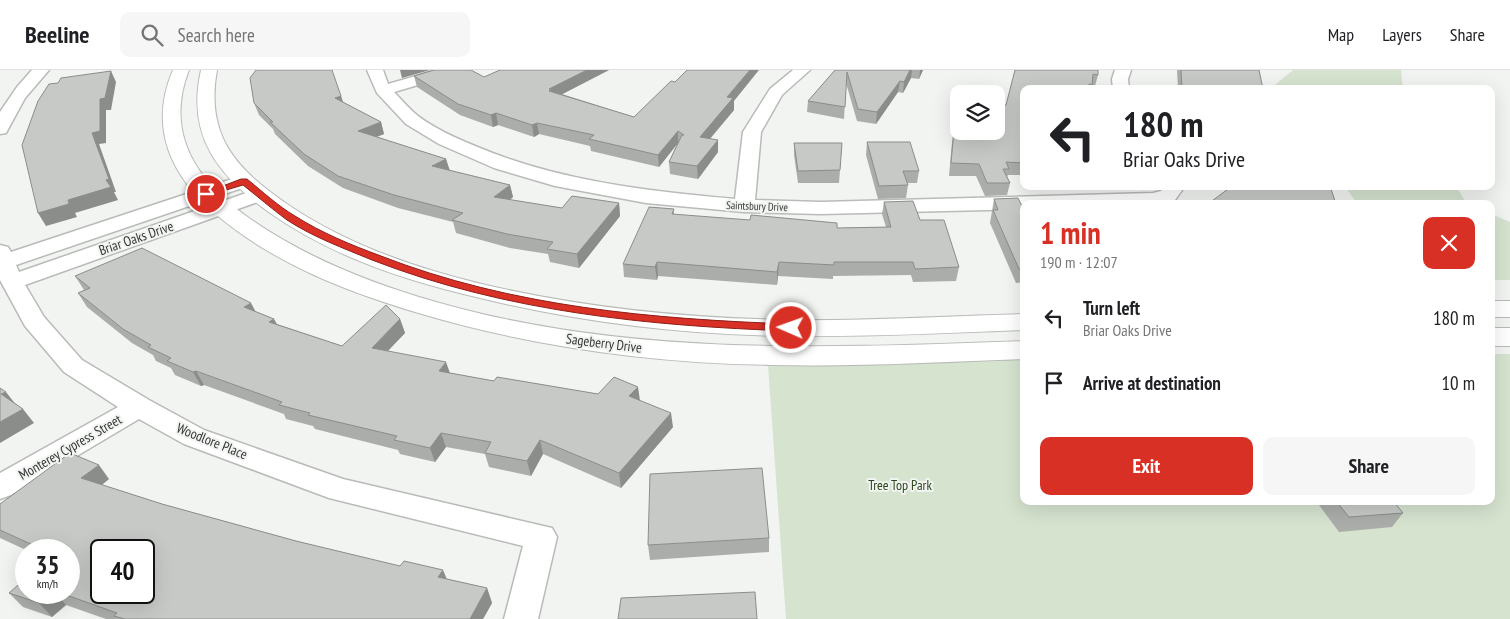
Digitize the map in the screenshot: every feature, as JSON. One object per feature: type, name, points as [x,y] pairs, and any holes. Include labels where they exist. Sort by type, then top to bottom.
[{"type":"street","points":[[0,130],[9,110],[27,85],[41,70]]},
{"type":"street","name":"Sageberry Drive","points":[[180,70],[171,98],[170,125],[178,152],[184,164],[214,201],[252,231],[357,285],[437,310],[558,337],[645,349],[737,355],[831,356],[1020,350]]},
{"type":"street","name":"Sageberry Drive","points":[[209,70],[204,98],[207,122],[218,149],[251,188],[310,229],[382,262],[486,293],[612,316],[704,324],[791,328],[1020,322]]},
{"type":"street","name":"Saintsbury Drive","points":[[376,70],[383,90],[412,120],[420,125],[445,140],[501,164],[554,180],[646,197],[744,206],[821,208],[1020,203]]},
{"type":"street","points":[[383,90],[454,70]]},
{"type":"street","points":[[744,206],[752,132],[776,92],[802,70]]},
{"type":"street","points":[[1121,85],[1120,79],[1123,70]]},
{"type":"street","name":"Briar Oaks Drive","points":[[6,265],[251,188]]},
{"type":"street","name":"Saintsbury Drive","points":[[1153,200],[1168,196],[1172,190]]},
{"type":"street","name":"Woodlore Place","points":[[6,265],[34,321],[73,366],[194,437],[340,490],[541,537],[521,619]]},
{"type":"street","points":[[1495,309],[1510,309]]},
{"type":"street","points":[[1495,337],[1510,337]]},
{"type":"street","name":"Monterey Cypress Street","points":[[0,487],[140,407]]},
{"type":"green space","points":[[1293,70],[1401,70],[1403,85],[1275,85]]},
{"type":"green space","points":[[1348,190],[1458,190],[1465,200],[1354,200]]},
{"type":"green space","points":[[1495,216],[1510,222],[1510,280],[1495,280]]},
{"type":"green space","name":"Tree Top Park","points":[[1495,354],[1510,354],[1510,619],[786,619],[768,365],[1020,358],[1020,505],[1495,505]]},
{"type":"building","points":[[256,70],[332,70],[341,96],[335,98],[381,122],[358,131],[446,159],[432,166],[510,185],[494,197],[562,208],[572,196],[619,203],[577,254],[547,249],[553,242],[507,234],[452,220],[463,213],[394,195],[338,176],[304,154],[270,122],[273,122],[254,103],[250,78]]},
{"type":"building","points":[[434,70],[471,70],[484,77],[500,70],[587,70],[549,89],[552,89],[549,91],[634,117],[671,81],[675,82],[687,70],[750,70],[727,97],[733,98],[700,137],[718,140],[697,166],[669,162],[682,135],[684,135],[678,131],[658,155],[589,139],[594,135],[537,123],[532,125],[496,113],[491,115],[458,104],[414,76]]},
{"type":"building","points":[[835,70],[910,70],[904,82],[900,81],[877,112],[858,109],[847,72],[845,107],[808,101]]},
{"type":"building","points":[[1015,70],[1098,70],[1098,75],[1093,74],[1092,85],[1020,85],[1020,163],[1006,162],[1009,169],[1003,169],[1010,183],[987,183],[979,164],[951,163],[953,140],[1005,140],[1005,105]]},
{"type":"building","points":[[1181,70],[1259,70],[1262,85],[1182,85]]},
{"type":"building","points":[[111,71],[105,98],[100,99],[100,131],[92,133],[109,179],[106,180],[111,187],[68,200],[69,204],[38,213],[22,145],[38,101],[49,84],[58,83],[61,78]]},
{"type":"building","points":[[867,142],[910,142],[919,171],[903,171],[908,185],[879,186]]},
{"type":"building","points":[[794,143],[842,143],[840,170],[798,171]]},
{"type":"building","points":[[1227,190],[1331,190],[1335,200],[1213,200]]},
{"type":"building","points":[[1018,198],[1020,202],[1020,269],[993,210],[998,210],[994,199]]},
{"type":"building","points":[[913,201],[920,220],[944,220],[959,267],[915,269],[913,262],[834,262],[834,265],[779,262],[777,272],[657,262],[655,267],[623,264],[649,207],[674,209],[672,214],[750,220],[751,215],[837,223],[837,228],[891,227],[884,202]]},
{"type":"building","points":[[142,248],[251,303],[244,307],[274,319],[269,322],[342,346],[386,305],[400,319],[372,348],[446,362],[439,371],[494,381],[497,377],[598,394],[614,377],[638,387],[629,396],[671,413],[619,473],[540,440],[527,461],[485,453],[491,442],[441,433],[430,448],[394,440],[397,436],[308,415],[310,413],[279,405],[282,402],[196,371],[193,372],[167,361],[171,358],[148,347],[151,345],[123,329],[78,293],[90,288],[75,276]]},
{"type":"building","points":[[0,388],[6,392],[1,394],[23,409],[0,422]]},
{"type":"building","points":[[70,453],[99,465],[81,478],[162,504],[296,541],[400,566],[404,561],[443,570],[438,577],[487,588],[470,619],[125,619],[114,616],[117,613],[92,604],[155,604],[155,539],[90,539],[90,603],[80,600],[80,539],[20,539],[0,530],[0,504]]},
{"type":"building","points":[[762,468],[769,538],[648,545],[650,474]]},
{"type":"building","points":[[1339,505],[1396,505],[1403,513],[1349,517]]},
{"type":"building","points":[[15,588],[15,595],[9,593]]},
{"type":"building","points":[[755,592],[757,619],[618,619],[621,598]]},
{"type":"route","points":[[206,194],[244,181],[259,195],[291,218],[333,241],[382,262],[486,293],[612,316],[704,324],[791,328]]}]
